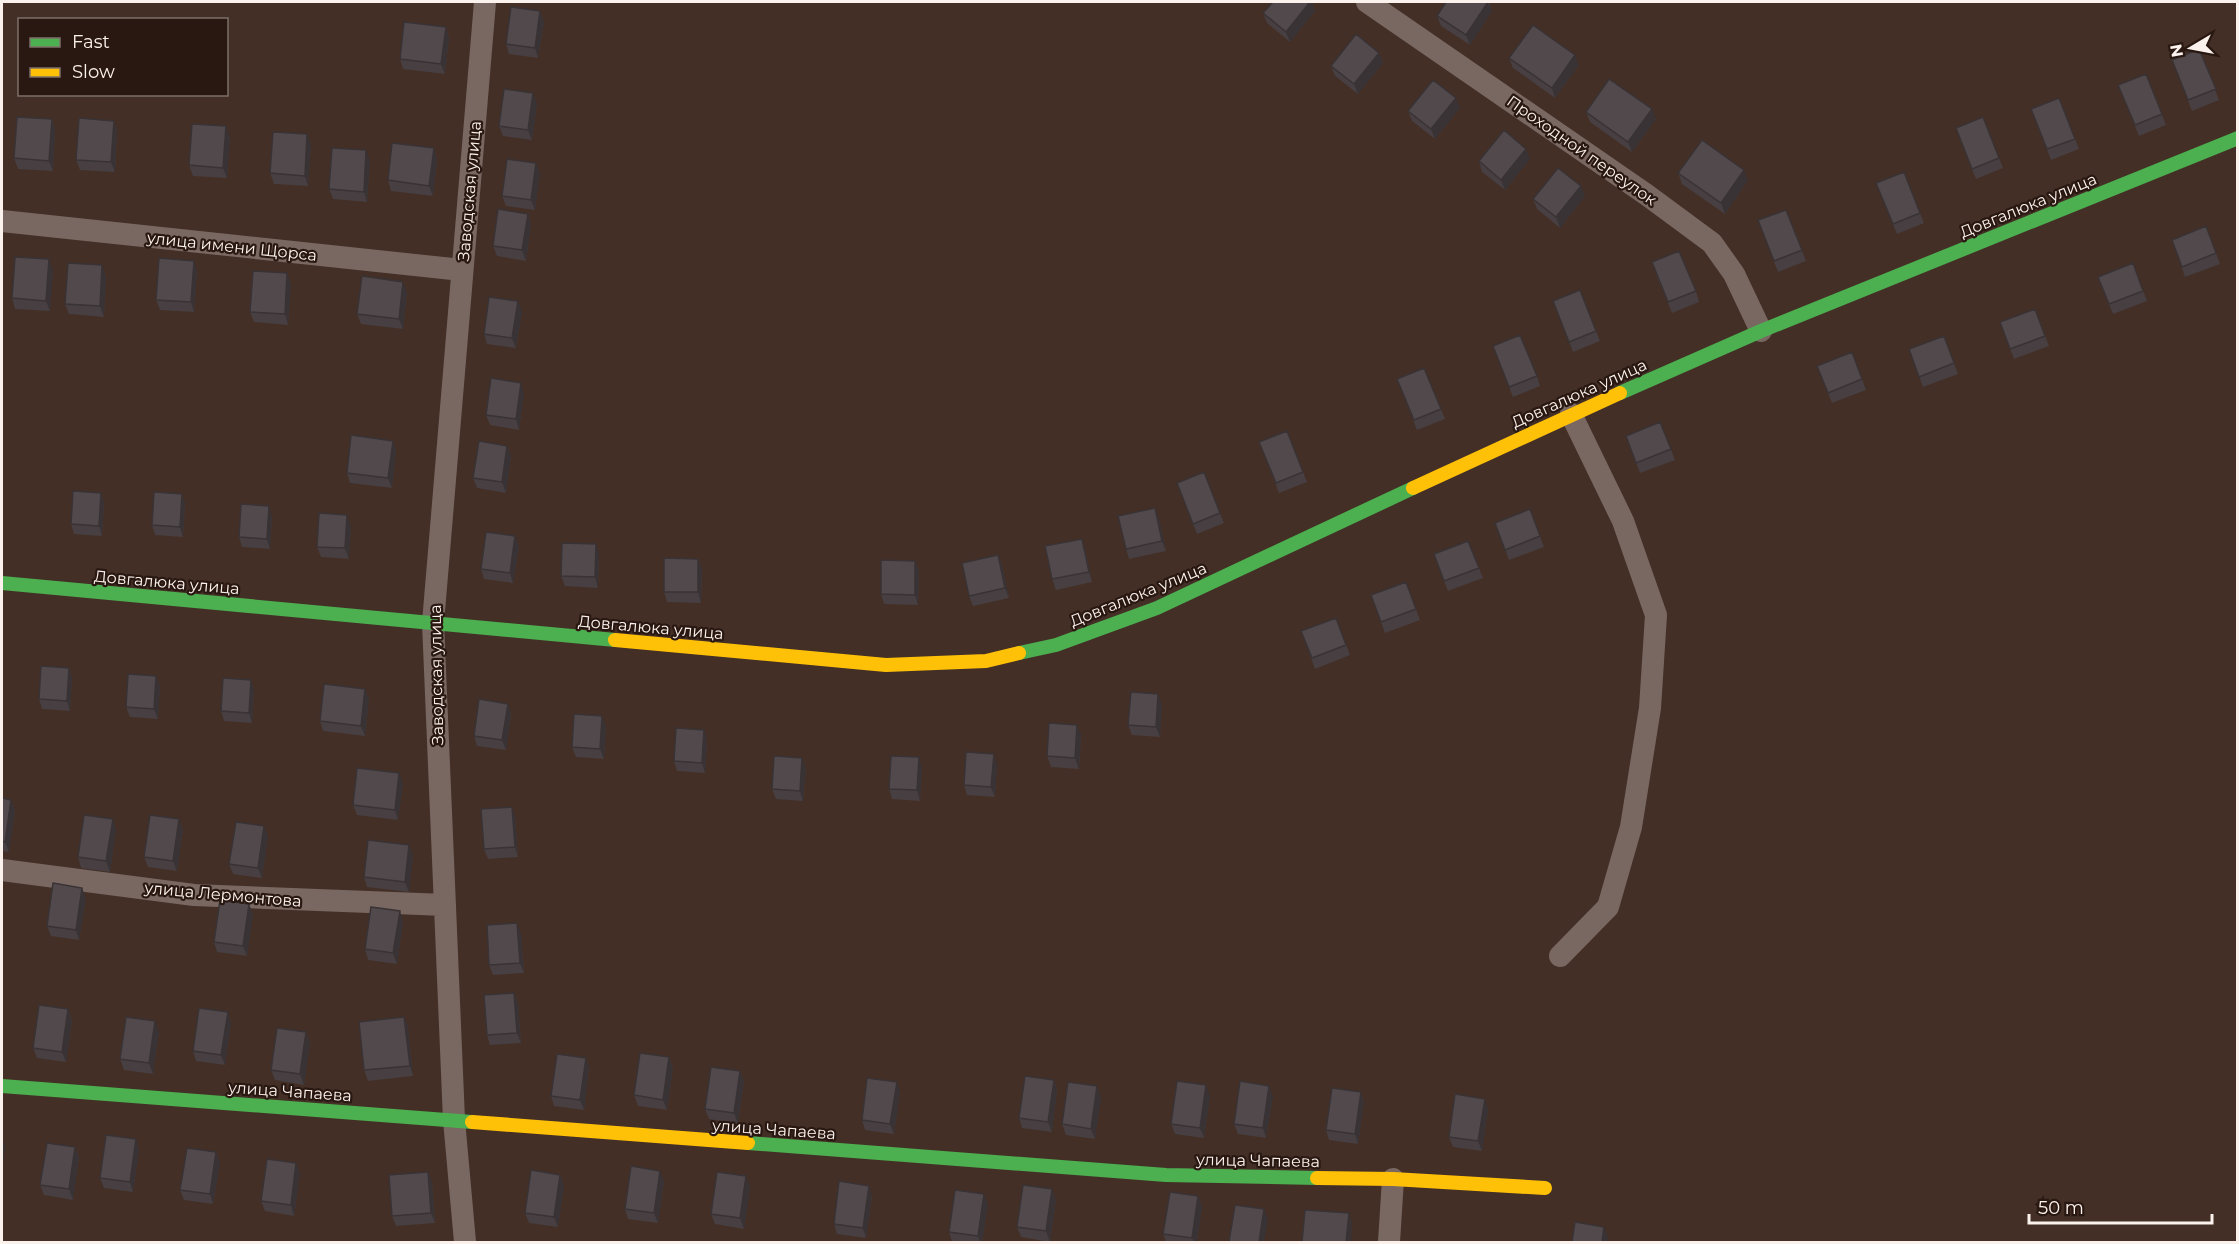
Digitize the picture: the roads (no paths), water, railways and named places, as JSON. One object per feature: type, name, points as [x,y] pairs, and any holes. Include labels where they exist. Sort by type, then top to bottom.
[{"type":"street","name":"Заводская улица","points":[[465,1242],[454,1120],[433,623],[485,2]]},
{"type":"street","name":"Проходной переулок","points":[[1367,2],[1647,195],[1712,243],[1734,274],[1761,331]]},
{"type":"street","name":"Довгалюка улица","points":[[2,583],[886,664],[986,661],[1056,645],[1157,608],[1571,414],[1761,331],[2238,138]]},
{"type":"street","name":"улица имени Щорса","points":[[2,221],[462,270]]},
{"type":"street","points":[[1560,956],[1608,907],[1631,828],[1650,708],[1656,615],[1623,521],[1571,414]]},
{"type":"street","name":"улица Лермонтова","points":[[2,870],[194,895],[445,905]]},
{"type":"street","name":"улица Чапаева","points":[[2,1086],[1166,1175],[1393,1179],[1545,1188]]},
{"type":"street","points":[[1389,1242],[1393,1179]]}]
